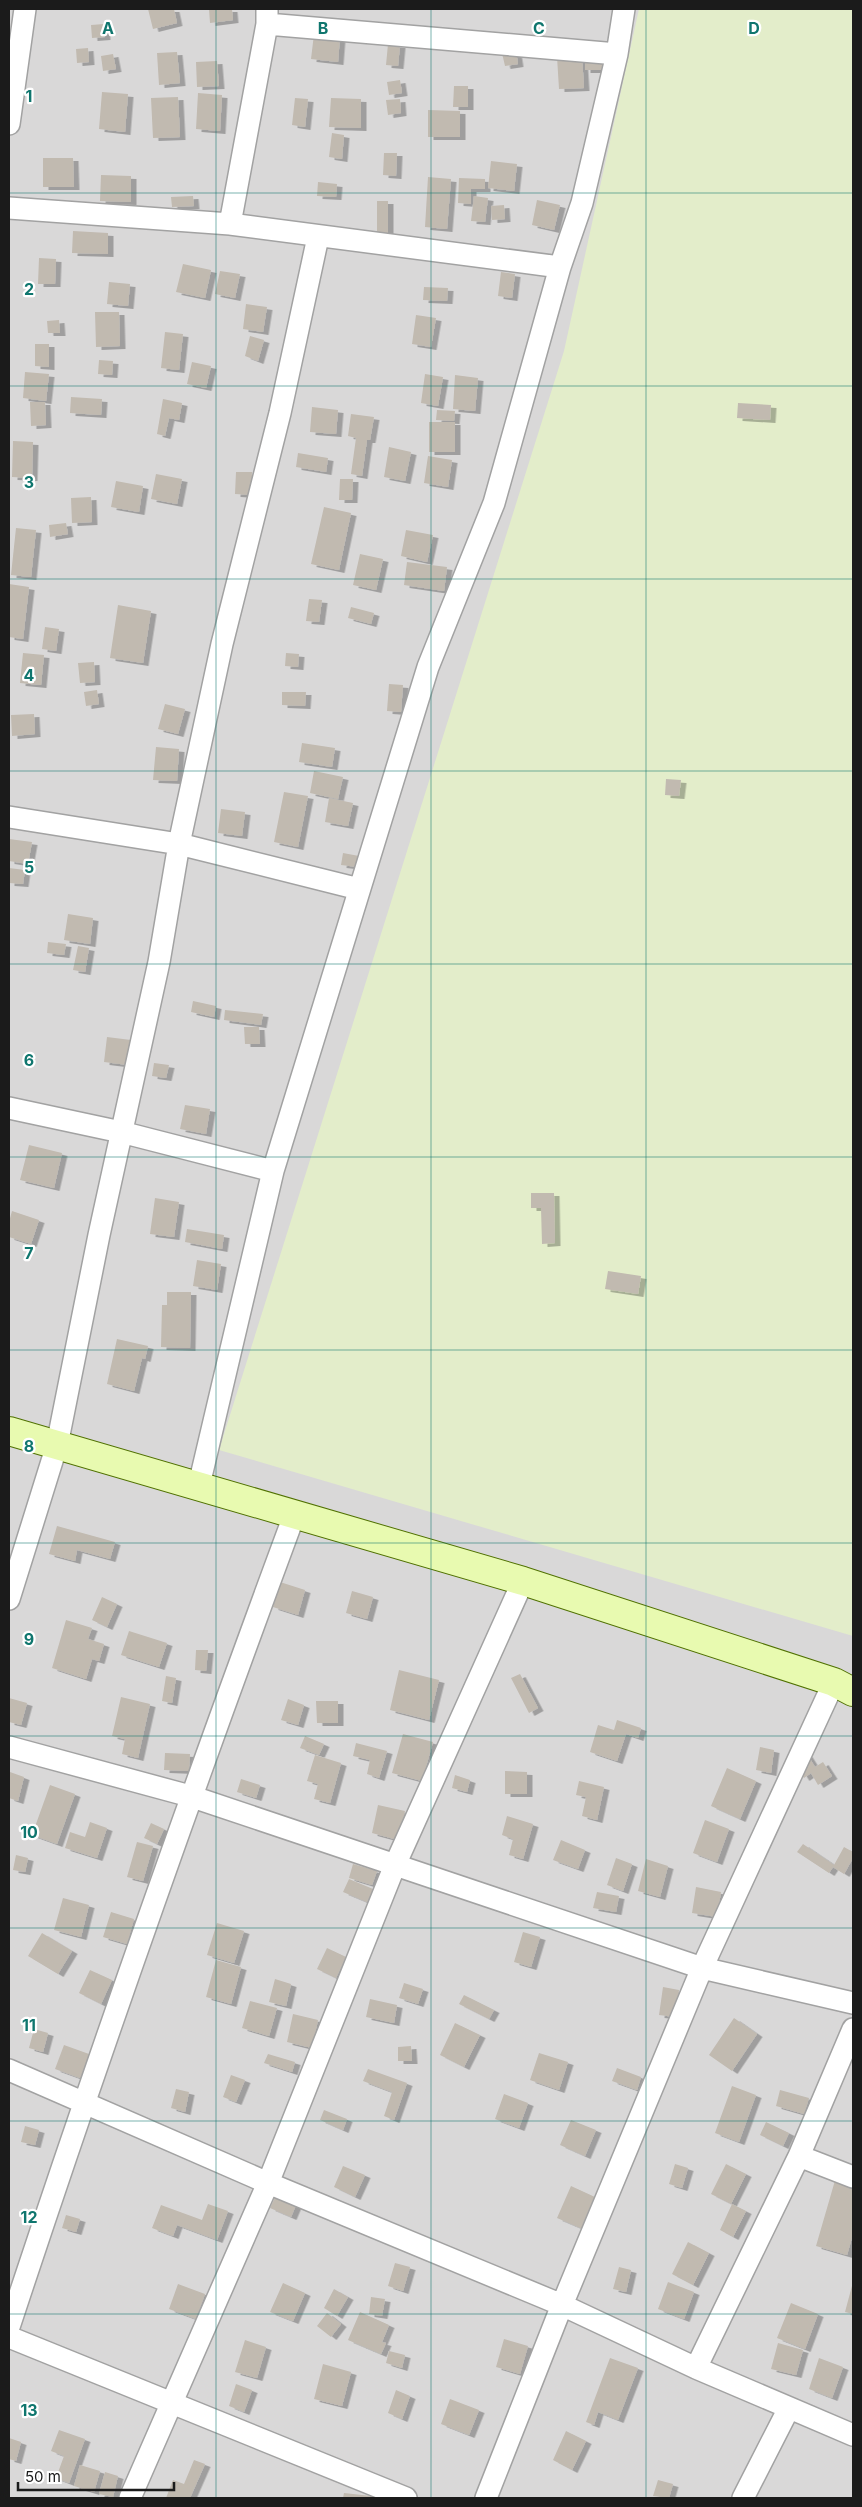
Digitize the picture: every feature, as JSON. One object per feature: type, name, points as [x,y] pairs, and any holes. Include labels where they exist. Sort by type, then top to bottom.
[{"type":"main road","points":[[9,1431],[523,1581],[843,1687]]},
{"type":"street","points":[[9,124],[25,9]]},
{"type":"street","points":[[199,1486],[273,1172],[428,667],[494,504],[560,266],[582,203],[617,54],[624,9]]},
{"type":"street","points":[[230,224],[267,16],[617,54]]},
{"type":"street","points":[[9,208],[230,224],[318,237],[560,266]]},
{"type":"street","points":[[9,1599],[57,1445],[121,1132],[159,962],[179,844],[222,644],[280,413],[318,237]]},
{"type":"street","points":[[9,817],[179,844],[359,889]]},
{"type":"street","points":[[9,1108],[121,1132],[273,1172]]},
{"type":"street","points":[[9,2327],[83,2102],[190,1796],[294,1513]]},
{"type":"street","points":[[130,2498],[268,2183],[395,1866],[523,1581]]},
{"type":"street","points":[[486,2498],[562,2305],[702,1968],[843,1687]]},
{"type":"street","points":[[9,1747],[190,1796],[702,1968],[853,2003]]},
{"type":"street","points":[[696,2368],[799,2156],[853,2029]]},
{"type":"street","points":[[9,2070],[268,2183],[562,2305],[696,2368],[853,2435]]},
{"type":"street","points":[[799,2156],[853,2177]]},
{"type":"street","points":[[9,2337],[171,2405],[406,2498]]},
{"type":"street","points":[[743,2498],[789,2408]]},
{"type":"shaded area","points":[[9,9],[853,9],[853,2498],[9,2498]]},
{"type":"green space","points":[[639,9],[853,9],[853,1636],[219,1450],[564,351]]},
{"type":"building","points":[[148,9],[174,9],[177,23],[153,29]]},
{"type":"building","points":[[209,9],[232,9],[233,20],[210,23]]},
{"type":"building","points":[[104,24],[105,37],[92,38],[91,25]]},
{"type":"building","points":[[314,34],[340,37],[338,62],[311,59]]},
{"type":"building","points":[[388,44],[400,45],[398,66],[386,65]]},
{"type":"building","points":[[88,48],[89,62],[77,63],[76,49]]},
{"type":"building","points":[[516,51],[518,64],[505,66],[502,53]]},
{"type":"building","points":[[177,52],[180,83],[159,85],[157,53]]},
{"type":"building","points":[[113,54],[116,69],[103,71],[101,56]]},
{"type":"building","points":[[582,56],[584,88],[559,89],[557,57]]},
{"type":"building","points":[[585,58],[605,58],[605,70],[585,70]]},
{"type":"building","points":[[217,61],[219,86],[197,87],[196,62]]},
{"type":"building","points":[[400,80],[402,93],[389,95],[387,82]]},
{"type":"building","points":[[454,86],[468,86],[468,107],[453,107]]},
{"type":"building","points":[[102,92],[128,94],[125,132],[99,129]]},
{"type":"building","points":[[198,93],[222,95],[220,131],[196,129]]},
{"type":"building","points":[[178,97],[180,137],[153,138],[151,98]]},
{"type":"building","points":[[295,98],[308,99],[305,127],[292,125]]},
{"type":"building","points":[[331,98],[361,99],[361,128],[329,127]]},
{"type":"building","points":[[400,99],[401,113],[388,115],[386,100]]},
{"type":"building","points":[[428,110],[460,111],[460,137],[428,137]]},
{"type":"building","points":[[332,133],[344,135],[342,159],[329,157]]},
{"type":"building","points":[[384,153],[397,153],[396,176],[383,175]]},
{"type":"building","points":[[43,158],[73,158],[74,187],[43,187]]},
{"type":"building","points":[[491,161],[517,164],[514,191],[488,188]]},
{"type":"building","points":[[101,175],[131,176],[131,202],[100,201]]},
{"type":"building","points":[[428,177],[451,179],[447,229],[425,227]]},
{"type":"building","points":[[459,178],[485,179],[485,189],[471,189],[471,204],[458,203]]},
{"type":"building","points":[[318,182],[337,184],[336,197],[317,196]]},
{"type":"building","points":[[193,196],[194,206],[172,207],[171,197]]},
{"type":"building","points":[[474,196],[488,198],[485,222],[471,221]]},
{"type":"building","points":[[537,200],[560,205],[554,230],[532,225]]},
{"type":"building","points":[[377,201],[388,201],[388,233],[377,233]]},
{"type":"building","points":[[504,205],[505,219],[492,220],[491,206]]},
{"type":"building","points":[[73,231],[108,233],[108,254],[72,253]]},
{"type":"building","points":[[39,258],[56,259],[55,284],[38,284]]},
{"type":"building","points":[[183,264],[211,270],[205,298],[176,292]]},
{"type":"building","points":[[220,271],[240,274],[235,298],[215,294]]},
{"type":"building","points":[[501,272],[515,274],[512,298],[498,296]]},
{"type":"building","points":[[109,282],[130,284],[128,306],[107,304]]},
{"type":"building","points":[[424,287],[448,288],[447,301],[423,300]]},
{"type":"building","points":[[246,304],[267,307],[263,332],[243,329]]},
{"type":"building","points":[[95,312],[119,312],[120,346],[96,347]]},
{"type":"building","points":[[416,315],[436,318],[431,347],[412,344]]},
{"type":"building","points":[[59,320],[60,333],[48,333],[47,321]]},
{"type":"building","points":[[165,332],[183,334],[179,370],[161,368]]},
{"type":"building","points":[[250,336],[264,340],[258,361],[245,356]]},
{"type":"building","points":[[35,344],[49,344],[49,367],[35,366]]},
{"type":"building","points":[[99,360],[113,361],[112,375],[98,374]]},
{"type":"building","points":[[192,362],[211,366],[206,388],[187,384]]},
{"type":"building","points":[[25,372],[49,374],[46,401],[23,398]]},
{"type":"building","points":[[425,374],[443,377],[438,406],[421,403]]},
{"type":"building","points":[[455,375],[478,378],[475,411],[453,409]]},
{"type":"building","points":[[71,397],[102,399],[101,415],[70,413]]},
{"type":"building","points":[[163,399],[182,403],[179,420],[169,418],[165,436],[157,434]]},
{"type":"building","points":[[30,402],[45,402],[46,425],[31,426]]},
{"type":"building","points":[[738,403],[771,405],[770,420],[737,418]]},
{"type":"building","points":[[312,407],[338,410],[336,434],[310,432]]},
{"type":"building","points":[[437,410],[455,411],[454,421],[436,420]]},
{"type":"building","points":[[351,414],[374,417],[370,440],[367,440],[362,476],[351,474],[356,438],[348,436]]},
{"type":"building","points":[[429,422],[455,422],[455,452],[429,452]]},
{"type":"building","points":[[13,441],[33,442],[32,478],[12,477]]},
{"type":"building","points":[[389,447],[411,452],[405,481],[384,477]]},
{"type":"building","points":[[298,453],[328,458],[326,472],[296,467]]},
{"type":"building","points":[[428,456],[452,460],[448,487],[424,483]]},
{"type":"building","points":[[236,472],[252,472],[251,495],[235,494]]},
{"type":"building","points":[[156,474],[182,479],[177,504],[151,499]]},
{"type":"building","points":[[340,479],[353,479],[352,500],[339,500]]},
{"type":"building","points":[[116,481],[143,486],[139,512],[111,507]]},
{"type":"building","points":[[91,497],[92,522],[72,523],[71,498]]},
{"type":"building","points":[[324,507],[351,513],[339,570],[311,564]]},
{"type":"building","points":[[66,523],[68,534],[50,537],[49,525]]},
{"type":"building","points":[[16,528],[36,530],[31,577],[11,575]]},
{"type":"building","points":[[406,530],[433,535],[427,562],[401,556]]},
{"type":"building","points":[[360,554],[383,559],[376,590],[353,585]]},
{"type":"building","points":[[407,562],[447,567],[444,591],[404,585]]},
{"type":"building","points":[[9,584],[29,587],[23,639],[9,637]]},
{"type":"building","points":[[309,599],[322,600],[319,622],[306,621]]},
{"type":"building","points":[[118,605],[151,611],[143,663],[110,658]]},
{"type":"building","points":[[351,607],[374,613],[371,624],[348,618]]},
{"type":"building","points":[[45,627],[59,629],[56,651],[42,649]]},
{"type":"building","points":[[23,653],[44,655],[41,685],[20,683]]},
{"type":"building","points":[[286,653],[299,654],[298,667],[285,666]]},
{"type":"building","points":[[94,662],[95,682],[80,683],[78,663]]},
{"type":"building","points":[[389,684],[403,685],[401,712],[387,711]]},
{"type":"building","points":[[97,690],[99,704],[86,706],[84,692]]},
{"type":"building","points":[[282,692],[306,692],[305,706],[282,705]]},
{"type":"building","points":[[165,704],[185,709],[178,734],[158,729]]},
{"type":"building","points":[[34,714],[35,734],[12,736],[11,715]]},
{"type":"building","points":[[302,743],[335,748],[332,767],[299,762]]},
{"type":"building","points":[[156,747],[179,749],[177,781],[153,780]]},
{"type":"building","points":[[314,771],[343,777],[338,799],[310,793]]},
{"type":"building","points":[[666,779],[681,780],[679,796],[665,795]]},
{"type":"building","points":[[284,792],[308,796],[298,847],[274,842]]},
{"type":"building","points":[[329,798],[353,803],[348,826],[325,822]]},
{"type":"building","points":[[221,809],[245,812],[242,836],[218,833]]},
{"type":"building","points":[[9,839],[32,842],[28,864],[9,861]]},
{"type":"building","points":[[343,853],[359,856],[358,867],[341,865]]},
{"type":"building","points":[[9,868],[25,870],[23,884],[9,883]]},
{"type":"building","points":[[68,914],[93,918],[90,944],[64,940]]},
{"type":"building","points":[[48,942],[66,944],[64,955],[47,953]]},
{"type":"building","points":[[78,946],[89,948],[85,972],[73,970]]},
{"type":"building","points":[[193,1001],[216,1006],[214,1017],[191,1012]]},
{"type":"building","points":[[225,1010],[263,1014],[261,1025],[224,1020]]},
{"type":"building","points":[[244,1027],[259,1027],[260,1044],[245,1044]]},
{"type":"building","points":[[107,1037],[131,1040],[128,1065],[104,1062]]},
{"type":"building","points":[[154,1063],[169,1065],[166,1078],[152,1076]]},
{"type":"building","points":[[185,1105],[210,1109],[206,1134],[180,1129]]},
{"type":"building","points":[[29,1145],[62,1153],[54,1188],[20,1180]]},
{"type":"building","points":[[531,1193],[554,1193],[555,1243],[542,1244],[541,1208],[531,1208]]},
{"type":"building","points":[[155,1198],[179,1202],[174,1237],[150,1234]]},
{"type":"building","points":[[12,1211],[39,1220],[31,1244],[9,1237],[9,1222]]},
{"type":"building","points":[[187,1229],[224,1235],[222,1249],[185,1242]]},
{"type":"building","points":[[197,1260],[221,1264],[217,1290],[193,1286]]},
{"type":"building","points":[[608,1271],[641,1276],[638,1294],[605,1289]]},
{"type":"building","points":[[167,1292],[191,1292],[190,1348],[161,1347],[162,1305],[167,1305]]},
{"type":"building","points":[[117,1339],[148,1346],[145,1359],[142,1358],[134,1391],[107,1384]]},
{"type":"building","points":[[57,1526],[115,1542],[110,1559],[77,1550],[75,1561],[49,1554]]},
{"type":"building","points":[[280,1582],[305,1590],[298,1615],[273,1607]]},
{"type":"building","points":[[352,1591],[373,1597],[367,1619],[346,1613]]},
{"type":"building","points":[[102,1597],[117,1604],[107,1627],[92,1620]]},
{"type":"building","points":[[66,1620],[92,1628],[88,1639],[104,1644],[99,1661],[92,1659],[86,1679],[52,1668]]},
{"type":"building","points":[[129,1631],[167,1643],[159,1667],[121,1655]]},
{"type":"building","points":[[196,1650],[208,1650],[206,1671],[195,1670]]},
{"type":"building","points":[[399,1670],[439,1680],[429,1720],[390,1710]]},
{"type":"building","points":[[520,1674],[538,1708],[529,1713],[511,1678]]},
{"type":"building","points":[[166,1676],[176,1678],[172,1703],[162,1701]]},
{"type":"building","points":[[121,1697],[150,1704],[138,1758],[122,1754],[125,1739],[112,1736]]},
{"type":"building","points":[[9,1698],[27,1703],[21,1725],[9,1722]]},
{"type":"building","points":[[288,1699],[304,1705],[298,1725],[281,1720]]},
{"type":"building","points":[[316,1701],[338,1701],[338,1723],[317,1723]]},
{"type":"building","points":[[617,1720],[641,1728],[638,1738],[626,1734],[617,1761],[590,1752],[598,1725],[614,1730]]},
{"type":"building","points":[[403,1734],[433,1742],[422,1781],[392,1773]]},
{"type":"building","points":[[305,1736],[324,1744],[319,1755],[300,1748]]},
{"type":"building","points":[[356,1743],[387,1751],[379,1778],[367,1774],[370,1760],[353,1756]]},
{"type":"building","points":[[760,1747],[774,1750],[771,1773],[756,1770]]},
{"type":"building","points":[[165,1753],[190,1754],[189,1771],[164,1770]]},
{"type":"building","points":[[807,1754],[815,1767],[823,1762],[832,1776],[818,1785],[811,1773],[804,1778],[794,1762]]},
{"type":"building","points":[[315,1755],[341,1763],[330,1803],[314,1799],[318,1784],[307,1781]]},
{"type":"building","points":[[727,1768],[756,1781],[740,1819],[711,1806]]},
{"type":"building","points":[[505,1771],[527,1772],[527,1794],[505,1794]]},
{"type":"building","points":[[10,1772],[24,1777],[18,1801],[9,1798]]},
{"type":"building","points":[[455,1775],[470,1780],[467,1792],[452,1788]]},
{"type":"building","points":[[241,1779],[260,1785],[256,1798],[237,1792]]},
{"type":"building","points":[[579,1781],[604,1787],[597,1820],[582,1816],[586,1797],[576,1795]]},
{"type":"building","points":[[50,1785],[75,1794],[57,1844],[32,1835]]},
{"type":"building","points":[[378,1805],[405,1811],[398,1840],[372,1833]]},
{"type":"building","points":[[507,1816],[533,1824],[523,1859],[509,1855],[513,1839],[502,1835]]},
{"type":"building","points":[[705,1820],[729,1829],[717,1862],[693,1853]]},
{"type":"building","points":[[90,1822],[107,1828],[97,1858],[65,1848],[70,1832],[85,1837]]},
{"type":"building","points":[[151,1823],[164,1829],[157,1844],[144,1838]]},
{"type":"building","points":[[561,1840],[585,1850],[578,1869],[553,1860]]},
{"type":"building","points":[[137,1842],[153,1846],[143,1881],[127,1877]]},
{"type":"building","points":[[803,1844],[834,1865],[844,1847],[853,1852],[853,1858],[844,1874],[833,1867],[829,1873],[797,1852]]},
{"type":"building","points":[[16,1855],[28,1858],[25,1872],[13,1870]]},
{"type":"building","points":[[616,1858],[632,1864],[623,1891],[607,1885]]},
{"type":"building","points":[[646,1859],[668,1866],[660,1897],[638,1891]]},
{"type":"building","points":[[353,1864],[377,1871],[372,1885],[349,1878]]},
{"type":"building","points":[[349,1879],[373,1889],[367,1902],[343,1892]]},
{"type":"building","points":[[696,1887],[721,1892],[717,1917],[692,1913]]},
{"type":"building","points":[[597,1892],[619,1896],[616,1912],[593,1908]]},
{"type":"building","points":[[63,1898],[89,1905],[81,1937],[54,1930]]},
{"type":"building","points":[[111,1912],[134,1919],[127,1944],[103,1937]]},
{"type":"building","points":[[217,1923],[244,1931],[234,1963],[207,1955]]},
{"type":"building","points":[[523,1932],[540,1937],[531,1967],[514,1962]]},
{"type":"building","points":[[42,1933],[72,1951],[58,1974],[28,1956]]},
{"type":"building","points":[[327,1948],[346,1957],[336,1978],[317,1969]]},
{"type":"building","points":[[216,1960],[241,1967],[231,2004],[206,1997]]},
{"type":"building","points":[[90,1970],[112,1980],[101,2004],[79,1993]]},
{"type":"building","points":[[275,1979],[291,1984],[286,2006],[269,2002]]},
{"type":"building","points":[[404,1983],[423,1989],[418,2004],[399,1998]]},
{"type":"building","points":[[663,1987],[679,1990],[675,2017],[659,2015]]},
{"type":"building","points":[[464,1995],[494,2010],[489,2019],[459,2004]]},
{"type":"building","points":[[370,1999],[397,2005],[394,2023],[366,2017]]},
{"type":"building","points":[[250,2001],[277,2008],[269,2036],[242,2028]]},
{"type":"building","points":[[293,2014],[318,2020],[312,2048],[287,2042]]},
{"type":"building","points":[[734,2018],[757,2034],[732,2071],[709,2055]]},
{"type":"building","points":[[455,2023],[480,2035],[464,2067],[440,2055]]},
{"type":"building","points":[[34,2029],[48,2033],[43,2052],[29,2048]]},
{"type":"building","points":[[64,2045],[89,2054],[80,2078],[55,2069]]},
{"type":"building","points":[[411,2046],[412,2061],[398,2061],[398,2047]]},
{"type":"building","points":[[539,2053],[568,2062],[559,2090],[530,2080]]},
{"type":"building","points":[[268,2054],[295,2062],[292,2072],[264,2063]]},
{"type":"building","points":[[617,2068],[641,2077],[637,2090],[612,2081]]},
{"type":"building","points":[[368,2069],[407,2083],[394,2120],[384,2116],[392,2092],[363,2081]]},
{"type":"building","points":[[231,2075],[245,2080],[236,2102],[223,2097]]},
{"type":"building","points":[[732,2086],[756,2095],[739,2142],[715,2133]]},
{"type":"building","points":[[176,2089],[189,2092],[185,2112],[171,2108]]},
{"type":"building","points":[[780,2090],[809,2098],[804,2114],[776,2106]]},
{"type":"building","points":[[504,2094],[528,2103],[519,2128],[495,2119]]},
{"type":"building","points":[[324,2110],[347,2119],[343,2130],[320,2120]]},
{"type":"building","points":[[571,2120],[596,2130],[585,2156],[560,2145]]},
{"type":"building","points":[[766,2122],[789,2133],[783,2146],[760,2135]]},
{"type":"building","points":[[25,2126],[39,2130],[35,2145],[21,2142]]},
{"type":"building","points":[[675,2164],[688,2168],[682,2188],[669,2184]]},
{"type":"building","points":[[726,2164],[746,2174],[731,2204],[711,2194]]},
{"type":"building","points":[[343,2166],[365,2175],[355,2197],[334,2187]]},
{"type":"building","points":[[836,2177],[853,2182],[853,2234],[847,2255],[816,2246]]},
{"type":"building","points":[[571,2186],[597,2198],[583,2229],[557,2218]]},
{"type":"building","points":[[279,2189],[299,2198],[291,2217],[270,2208]]},
{"type":"building","points":[[208,2204],[228,2211],[217,2240],[177,2225],[173,2236],[152,2228],[161,2205],[202,2220]]},
{"type":"building","points":[[732,2204],[746,2211],[733,2237],[720,2230]]},
{"type":"building","points":[[66,2215],[80,2219],[76,2232],[62,2228]]},
{"type":"building","points":[[688,2242],[709,2253],[693,2285],[672,2274]]},
{"type":"building","points":[[395,2263],[410,2267],[403,2291],[388,2286]]},
{"type":"building","points":[[619,2267],[631,2270],[626,2292],[613,2289]]},
{"type":"building","points":[[668,2282],[694,2292],[684,2319],[658,2309]]},
{"type":"building","points":[[853,2282],[853,2314],[845,2312]]},
{"type":"building","points":[[283,2283],[305,2293],[293,2321],[270,2312]]},
{"type":"building","points":[[178,2284],[205,2294],[196,2319],[169,2309]]},
{"type":"building","points":[[334,2289],[348,2297],[337,2316],[324,2308]]},
{"type":"building","points":[[371,2297],[385,2299],[382,2316],[369,2314]]},
{"type":"building","points":[[791,2303],[818,2314],[805,2349],[777,2338]]},
{"type":"building","points":[[360,2312],[389,2325],[382,2342],[386,2343],[381,2354],[348,2340]]},
{"type":"building","points":[[327,2313],[341,2324],[331,2337],[317,2326]]},
{"type":"building","points":[[504,2339],[528,2346],[520,2374],[496,2367]]},
{"type":"building","points":[[245,2340],[266,2347],[257,2378],[235,2372]]},
{"type":"building","points":[[778,2343],[803,2350],[796,2375],[771,2369]]},
{"type":"building","points":[[389,2351],[405,2355],[402,2368],[386,2363]]},
{"type":"building","points":[[610,2358],[638,2368],[618,2420],[598,2412],[594,2425],[586,2422]]},
{"type":"building","points":[[819,2358],[843,2367],[832,2398],[809,2389]]},
{"type":"building","points":[[323,2364],[351,2372],[342,2406],[314,2399]]},
{"type":"building","points":[[236,2384],[252,2390],[244,2412],[229,2406]]},
{"type":"building","points":[[396,2390],[410,2396],[402,2419],[388,2413]]},
{"type":"building","points":[[450,2399],[479,2410],[469,2435],[441,2424]]},
{"type":"building","points":[[59,2430],[85,2439],[69,2483],[56,2478],[64,2456],[51,2451]]},
{"type":"building","points":[[566,2431],[586,2441],[572,2470],[553,2460]]},
{"type":"building","points":[[9,2438],[21,2442],[16,2461],[9,2459]]},
{"type":"building","points":[[194,2460],[205,2464],[190,2498],[166,2498],[173,2480],[184,2484]]},
{"type":"building","points":[[80,2465],[100,2471],[94,2492],[74,2486]]},
{"type":"building","points":[[105,2472],[118,2476],[113,2497],[99,2494]]},
{"type":"building","points":[[658,2480],[673,2484],[669,2498],[653,2496]]},
{"type":"building","points":[[344,2493],[371,2496],[371,2498],[343,2498]]}]
